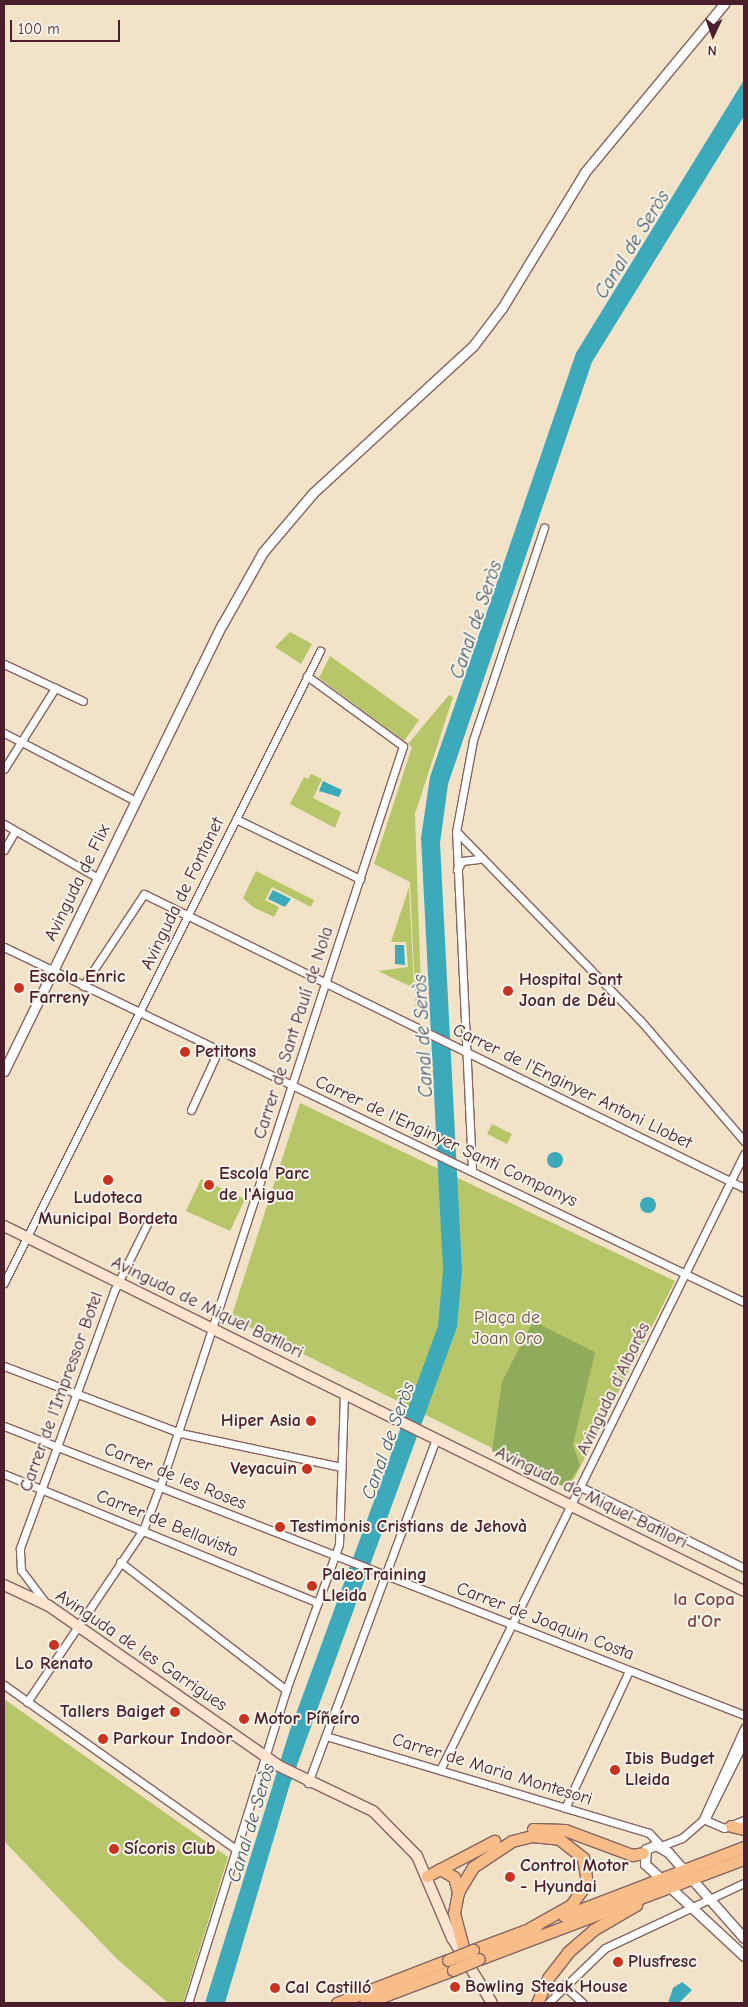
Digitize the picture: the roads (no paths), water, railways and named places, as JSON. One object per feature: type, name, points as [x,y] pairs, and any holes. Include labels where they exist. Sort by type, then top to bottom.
[{"type":"main road","name":"Avinguda de Miquel Batllori","points":[[4,1226],[744,1591]]},
{"type":"main road","name":"Avinguda de les Garrigues","points":[[4,1585],[49,1606],[296,1777],[373,1811],[416,1856],[468,1966],[492,2003]]},
{"type":"main road","points":[[731,1826],[744,1829]]},
{"type":"main road","points":[[427,1876],[508,1835],[539,1828],[578,1834],[632,1855],[656,1848]]},
{"type":"main road","points":[[458,1892],[480,1859],[503,1844],[532,1836],[567,1843],[585,1861],[584,1890],[571,1905],[476,1955]]},
{"type":"main road","points":[[530,1928],[744,1847]]},
{"type":"main road","points":[[365,2003],[476,1955],[670,1888],[744,1859]]},
{"type":"main road","points":[[440,1869],[454,1877],[458,1892],[454,1919],[468,1966]]},
{"type":"main road","points":[[537,2003],[568,1952],[644,1897]]},
{"type":"main road","points":[[337,2003],[451,1965]]},
{"type":"street","name":"Avinguda de Flix","points":[[4,1071],[167,736],[249,573],[281,527],[473,346],[589,166],[724,4]]},
{"type":"street","points":[[472,1169],[456,873],[456,832],[471,766],[473,740],[544,528]]},
{"type":"street","name":"Avinguda de Fontanet","points":[[4,1283],[140,1014],[320,650]]},
{"type":"street","points":[[4,664],[83,701]]},
{"type":"street","name":"Carrer de Sant Paulí de Nola","points":[[27,1702],[143,1530],[160,1487],[180,1434],[403,746],[307,676]]},
{"type":"street","points":[[4,769],[55,688]]},
{"type":"street","points":[[4,733],[136,801]]},
{"type":"street","points":[[236,819],[360,880]]},
{"type":"street","points":[[4,824],[98,878]]},
{"type":"street","points":[[4,850],[16,831]]},
{"type":"street","points":[[456,832],[479,859],[640,1020],[744,1141]]},
{"type":"street","points":[[456,873],[462,861],[479,859]]},
{"type":"street","name":"Carrer de l'Enginyer Antoni Llobet","points":[[83,986],[144,894],[325,982],[422,1032],[744,1188]]},
{"type":"street","name":"Carrer de l'Enginyer Santi Companys","points":[[4,947],[218,1051],[462,1164],[744,1302]]},
{"type":"street","points":[[191,1110],[218,1051]]},
{"type":"street","name":"Avinguda d'Albarés","points":[[440,1770],[687,1274],[744,1154]]},
{"type":"street","name":"Carrer de l'Impressor Botel","points":[[49,1606],[21,1570],[20,1548],[79,1395],[118,1283],[150,1218]]},
{"type":"street","points":[[4,1366],[180,1434],[341,1466]]},
{"type":"street","points":[[188,2003],[286,1690],[335,1556],[344,1395]]},
{"type":"street","name":"Carrer de les Roses","points":[[4,1426],[335,1556]]},
{"type":"street","points":[[308,1783],[436,1439]]},
{"type":"street","name":"Carrer de Bellavista","points":[[4,1474],[318,1603]]},
{"type":"street","name":"Avinguda de Miquel Batllori","points":[[581,1487],[744,1568]]},
{"type":"street","name":"Carrer de Joaquin Costa","points":[[335,1556],[744,1715]]},
{"type":"street","points":[[120,1562],[286,1690]]},
{"type":"street","points":[[565,1808],[629,1671]]},
{"type":"street","points":[[4,1685],[236,1849]]},
{"type":"street","points":[[706,1817],[744,1728]]},
{"type":"street","name":"Carrer de Maria Montesori","points":[[326,1736],[650,1833],[656,1848]]},
{"type":"street","points":[[744,1742],[706,1817],[674,1841],[656,1848],[645,1864],[744,1956]]},
{"type":"street","points":[[706,1817],[713,1824],[731,1826],[744,1820]]},
{"type":"street","points":[[656,1848],[682,1870],[714,1908],[744,1938]]},
{"type":"street","points":[[548,2003],[563,1985],[605,1948],[706,1898],[744,1883]]},
{"type":"street","points":[[702,1916],[704,1908],[714,1908]]},
{"type":"street","points":[[563,1985],[582,2003]]},
{"type":"water","points":[[744,80],[744,116],[592,362],[448,784],[440,843],[462,1271],[457,1327],[289,1787],[225,2003],[205,2003],[289,1733],[438,1326],[443,1270],[421,838],[430,777],[576,353]]},
{"type":"water","points":[[323,781],[342,790],[339,797],[319,791]]},
{"type":"water","points":[[273,890],[291,899],[285,907],[268,899]]},
{"type":"water","points":[[395,945],[404,945],[405,965],[395,964]]},
{"type":"water","points":[[552,1152],[558,1152],[563,1157],[561,1166],[552,1168],[547,1163],[547,1157]]},
{"type":"water","points":[[645,1197],[651,1197],[656,1202],[654,1211],[645,1213],[640,1208],[640,1202]]},
{"type":"water","points":[[682,1982],[692,1990],[679,2003],[668,2003],[673,1988]]},
{"type":"place","name":"Escola Enric Farreny","points":[[19,988]]},
{"type":"place","name":"Hospital Sant Joan de Déu","points":[[508,991]]},
{"type":"place","name":"Petitons","points":[[185,1052]]},
{"type":"place","name":"Ludoteca Municipal Bordeta","points":[[108,1180]]},
{"type":"place","name":"Escola Parc de l'Aigua","points":[[209,1185]]},
{"type":"place","name":"Hiper Asia","points":[[311,1421]]},
{"type":"place","name":"Veyacuin","points":[[307,1469]]},
{"type":"place","name":"Testimonis Cristians de Jehovà","points":[[280,1527]]},
{"type":"place","name":"PaleoTraining Lleida","points":[[312,1586]]},
{"type":"place","name":"Lo Renato","points":[[54,1645]]},
{"type":"place","name":"Tallers Baiget","points":[[175,1712]]},
{"type":"place","name":"Motor Píñeíro","points":[[244,1719]]},
{"type":"place","name":"Parkour Indoor","points":[[103,1739]]},
{"type":"place","name":"Ibis Budget Lleida","points":[[615,1770]]},
{"type":"place","name":"Sícoris Club","points":[[114,1849]]},
{"type":"place","name":"Control Motor - Hyundai","points":[[510,1877]]},
{"type":"place","name":"Plusfresc","points":[[618,1962]]},
{"type":"place","name":"Bowling Steak House","points":[[455,1987]]},
{"type":"place","name":"Cal Castilló","points":[[275,1988]]},
{"type":"district","name":"la Copa d'Or","points":[[704,1611]]},
{"type":"water label","name":"Canal de Seròs","points":[[633,245]]},
{"type":"water label","name":"Canal de Seròs","points":[[477,620]]},
{"type":"water label","name":"Canal de Seròs","points":[[424,1036]]},
{"type":"water label","name":"Canal de Seròs","points":[[389,1441]]},
{"type":"water label","name":"Canal de Seròs","points":[[252,1823]]},
{"type":"park label","name":"Plaça de Joan Oro","points":[[507,1329]]}]
